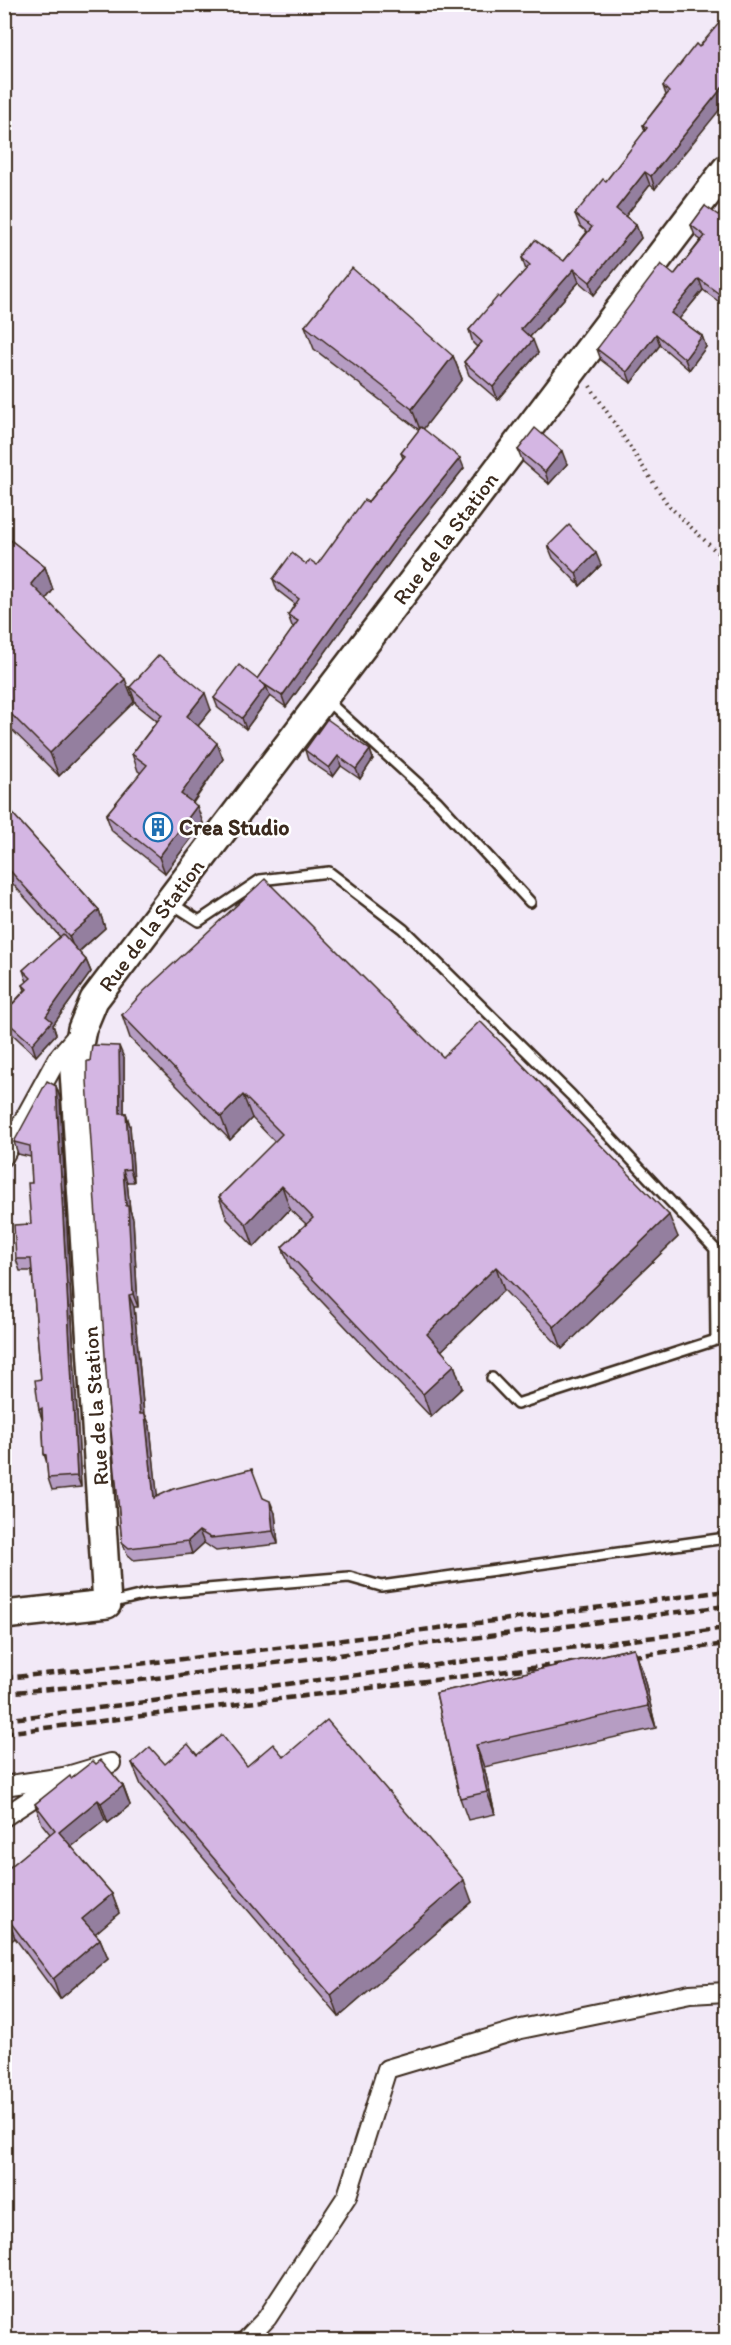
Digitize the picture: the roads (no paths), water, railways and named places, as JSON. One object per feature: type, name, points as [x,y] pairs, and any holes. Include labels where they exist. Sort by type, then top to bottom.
[{"type":"street","name":"Rue de la Station","points":[[107,1604],[74,1071],[82,1029],[94,999],[726,169]]},
{"type":"street","points":[[4,1156],[57,1059],[82,1029]]},
{"type":"street","points":[[4,1615],[107,1604]]},
{"type":"street","points":[[4,1786],[64,1777],[111,1763]]},
{"type":"street","points":[[4,1817],[64,1777]]},
{"type":"street","points":[[246,2340],[267,2318],[347,2196],[387,2069],[521,2029],[690,1994],[726,1992]]},
{"type":"lane","points":[[324,698],[437,801],[530,902]]},
{"type":"lane","points":[[169,901],[199,921],[260,880],[329,872],[403,929],[571,1095],[715,1249],[716,1340],[518,1404],[492,1378]]},
{"type":"lane","points":[[107,1604],[147,1594],[349,1577],[381,1586],[726,1538]]},
{"type":"railway","points":[[4,1678],[276,1648],[726,1591]]},
{"type":"railway","points":[[4,1693],[117,1683],[726,1606]]},
{"type":"railway","points":[[4,1720],[726,1628]]},
{"type":"railway","points":[[619,1658],[726,1644]]},
{"type":"railway","points":[[4,1733],[572,1663]]},
{"type":"place","name":"Crea Studio","points":[[158,827]]}]
